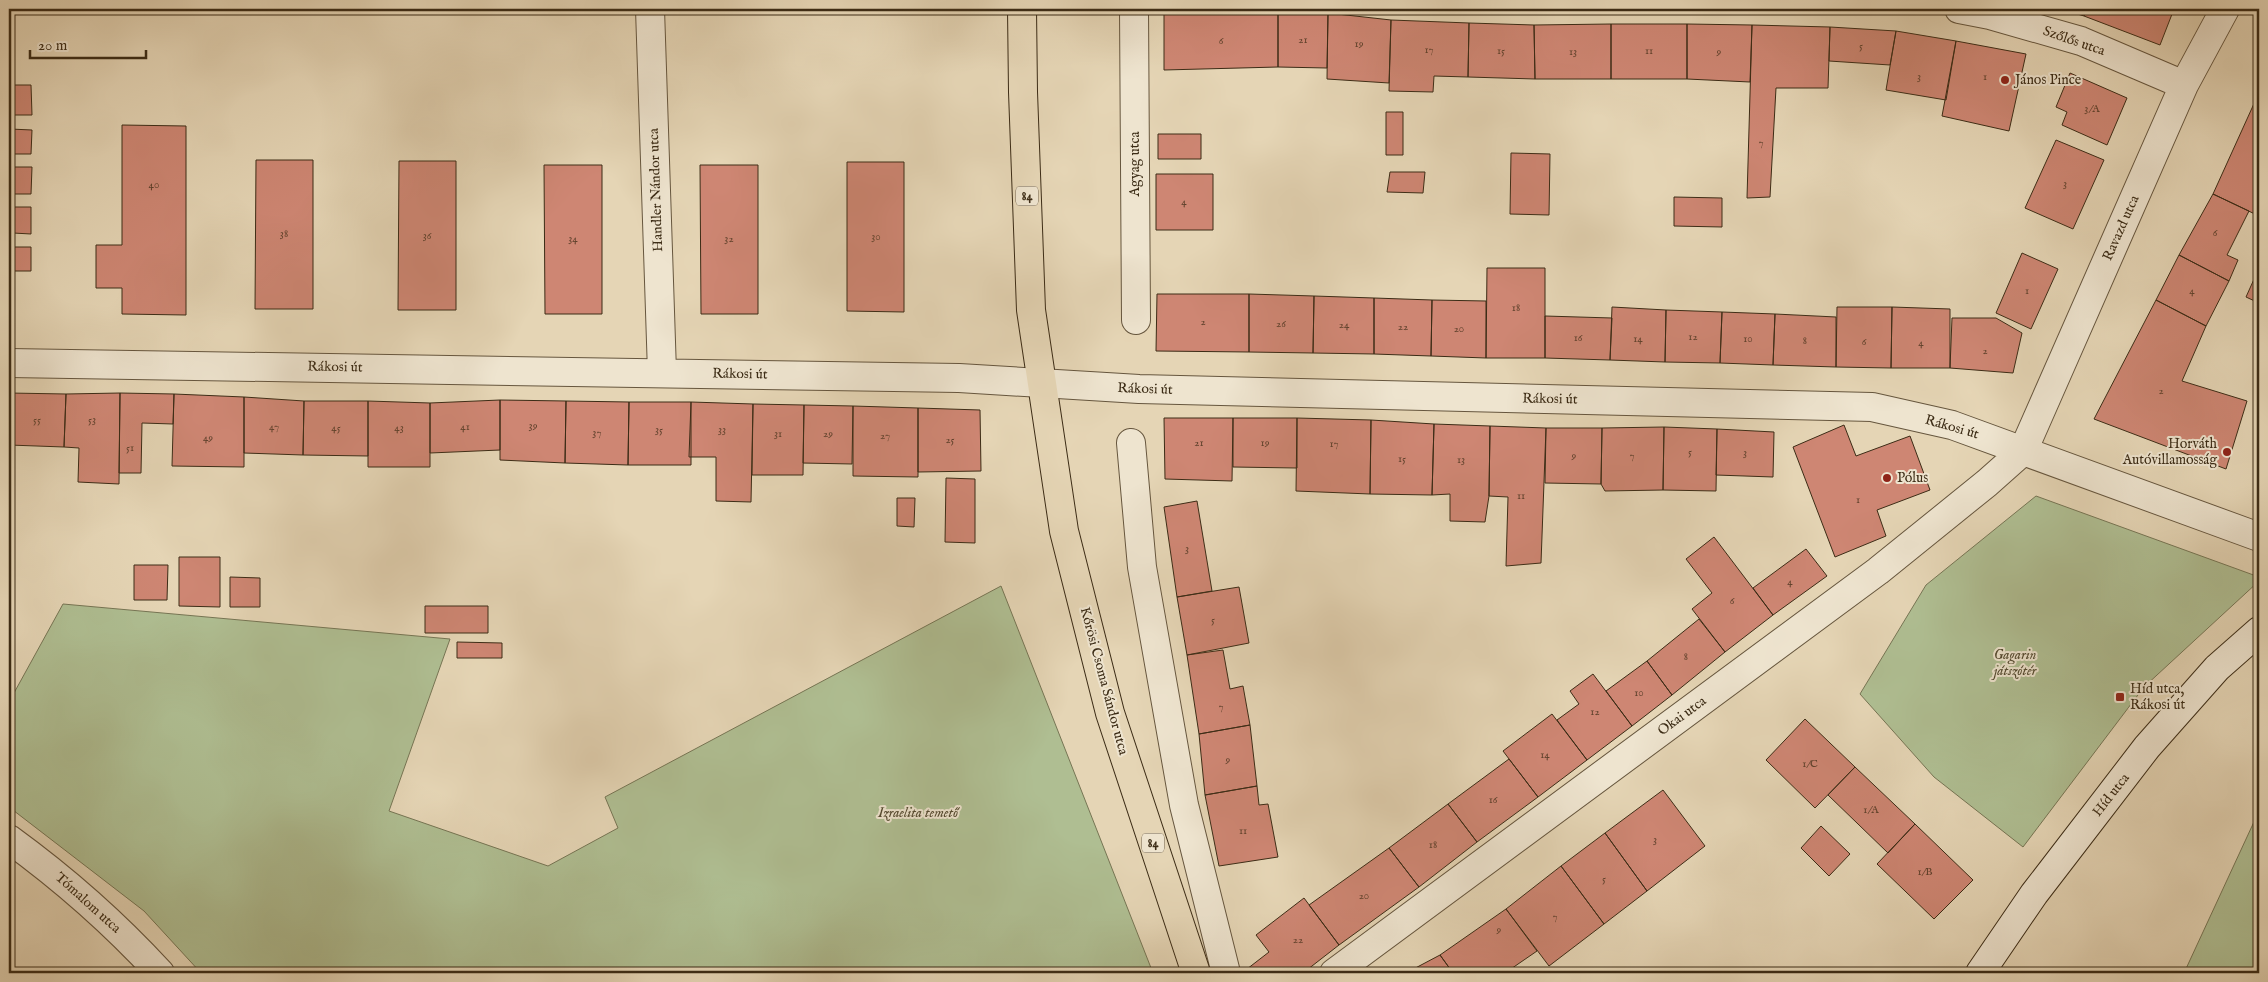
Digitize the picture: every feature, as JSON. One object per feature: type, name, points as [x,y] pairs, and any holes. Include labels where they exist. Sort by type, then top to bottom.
[{"type":"main road","name":"84","points":[[1022,9],[1031,310],[1041,382]]},
{"type":"main road","name":"Kőrösi Csoma Sándor utca","points":[[1041,382],[1064,531],[1110,713],[1196,973]]},
{"type":"street","name":"Handler Nándor utca","points":[[650,9],[662,372]]},
{"type":"street","name":"Agyag utca","points":[[1134,9],[1136,320]]},
{"type":"street","name":"Szőlős utca","points":[[1959,9],[1990,15],[2081,41],[2184,86]]},
{"type":"street","name":"Ravazd utca","points":[[2023,451],[2184,86],[2225,9]]},
{"type":"street","name":"Rákosi út","points":[[9,363],[959,378],[1139,389],[1872,407],[1952,425],[2259,537]]},
{"type":"street","points":[[1132,443],[1142,568],[1182,795],[1226,973]]},
{"type":"street","name":"Okai utca","points":[[1334,973],[1878,571],[1987,483],[2023,451]]},
{"type":"street","name":"Híd utca","points":[[1980,973],[2034,894],[2147,747],[2217,668],[2259,631]]},
{"type":"street","name":"Tómalom utca","points":[[9,839],[56,873],[132,942],[160,973]]},
{"type":"green space","name":"Gagarin játszótér","points":[[2036,496],[2259,577],[2259,581],[2144,687],[2023,847],[1934,777],[1860,694],[1926,585]]},
{"type":"green space","name":"Izraelita temető","points":[[1001,586],[1153,973],[201,973],[144,911],[9,807],[9,702],[63,604],[450,639],[389,811],[548,866],[618,828],[605,797]]},
{"type":"green space","points":[[2259,811],[2259,973],[2184,973]]},
{"type":"building","points":[[2061,9],[2086,9],[2084,16]]},
{"type":"building","points":[[2086,9],[2174,9],[2160,45],[2084,16]]},
{"type":"building","points":[[1278,13],[1278,67],[1164,70],[1164,14]]},
{"type":"building","points":[[1278,13],[1328,13],[1327,68],[1278,67]]},
{"type":"building","points":[[1328,13],[1391,20],[1389,83],[1327,79]]},
{"type":"building","points":[[1391,20],[1469,23],[1468,77],[1434,76],[1433,92],[1389,91]]},
{"type":"building","points":[[1469,23],[1534,25],[1535,79],[1468,77]]},
{"type":"building","points":[[1611,24],[1611,79],[1535,79],[1534,25]]},
{"type":"building","points":[[1611,24],[1687,24],[1687,79],[1611,79]]},
{"type":"building","points":[[1687,24],[1752,25],[1750,82],[1687,79]]},
{"type":"building","points":[[1752,25],[1830,27],[1828,88],[1776,88],[1770,197],[1747,198]]},
{"type":"building","points":[[1830,27],[1896,31],[1890,65],[1829,61]]},
{"type":"building","points":[[1896,31],[1956,41],[1946,100],[1886,90]]},
{"type":"building","points":[[1956,41],[2026,54],[2009,131],[1942,116]]},
{"type":"building","points":[[2070,73],[2127,98],[2107,145],[2062,125],[2067,112],[2056,107]]},
{"type":"building","points":[[9,85],[31,85],[32,115],[10,115],[10,129],[32,130],[31,154],[11,154],[11,167],[32,167],[31,194],[12,194],[12,207],[31,207],[31,234],[13,233],[13,247],[31,247],[31,271],[9,271]]},
{"type":"building","points":[[2257,97],[2259,98],[2259,216],[2213,194]]},
{"type":"building","points":[[1386,112],[1403,112],[1403,155],[1386,155]]},
{"type":"building","points":[[122,125],[186,126],[186,315],[122,314],[122,288],[96,288],[96,245],[122,245]]},
{"type":"building","points":[[1158,134],[1201,134],[1201,159],[1158,159]]},
{"type":"building","points":[[2056,140],[2104,160],[2073,229],[2025,208]]},
{"type":"building","points":[[1511,153],[1550,154],[1549,215],[1510,214]]},
{"type":"building","points":[[256,160],[313,160],[313,309],[255,309]]},
{"type":"building","points":[[399,161],[456,161],[456,310],[398,310]]},
{"type":"building","points":[[847,162],[904,162],[904,312],[847,311]]},
{"type":"building","points":[[544,165],[602,165],[602,314],[545,314]]},
{"type":"building","points":[[700,165],[758,165],[758,314],[701,314]]},
{"type":"building","points":[[1390,172],[1425,172],[1423,193],[1387,192]]},
{"type":"building","points":[[1156,174],[1213,174],[1213,230],[1156,230]]},
{"type":"building","points":[[2213,194],[2249,211],[2227,255],[2238,260],[2229,281],[2179,255]]},
{"type":"building","points":[[1674,197],[1722,198],[1722,227],[1674,226]]},
{"type":"building","points":[[2022,253],[2058,269],[2031,329],[1996,313]]},
{"type":"building","points":[[2179,255],[2229,281],[2206,326],[2156,300]]},
{"type":"building","points":[[1487,268],[1545,268],[1545,358],[1486,358]]},
{"type":"building","points":[[2259,268],[2259,303],[2246,297]]},
{"type":"building","points":[[1157,294],[1249,294],[1249,352],[1156,351]]},
{"type":"building","points":[[1249,294],[1314,296],[1313,353],[1249,352]]},
{"type":"building","points":[[1314,296],[1374,298],[1374,354],[1313,353]]},
{"type":"building","points":[[1374,298],[1432,300],[1431,356],[1374,354]]},
{"type":"building","points":[[1432,300],[1486,301],[1486,358],[1431,356]]},
{"type":"building","points":[[2156,300],[2206,326],[2182,381],[2247,401],[2226,469],[2094,419]]},
{"type":"building","points":[[1612,307],[1666,310],[1665,362],[1610,360]]},
{"type":"building","points":[[1837,307],[1892,307],[1891,368],[1836,367]]},
{"type":"building","points":[[1892,307],[1950,309],[1950,368],[1891,368]]},
{"type":"building","points":[[1666,310],[1722,312],[1720,363],[1665,362]]},
{"type":"building","points":[[1722,312],[1775,314],[1773,365],[1720,363]]},
{"type":"building","points":[[1775,314],[1836,317],[1836,367],[1773,365]]},
{"type":"building","points":[[1545,316],[1612,318],[1610,360],[1545,358]]},
{"type":"building","points":[[1952,318],[1996,318],[2022,333],[2013,373],[1950,368]]},
{"type":"building","points":[[9,393],[66,394],[64,447],[9,445]]},
{"type":"building","points":[[120,393],[119,484],[78,482],[79,448],[64,447],[66,394]]},
{"type":"building","points":[[120,393],[174,394],[173,424],[142,423],[141,473],[119,473]]},
{"type":"building","points":[[174,394],[244,397],[244,467],[172,466]]},
{"type":"building","points":[[244,397],[304,401],[303,455],[244,453]]},
{"type":"building","points":[[500,400],[500,450],[430,453],[430,403]]},
{"type":"building","points":[[500,400],[566,401],[565,463],[500,460]]},
{"type":"building","points":[[304,401],[368,401],[368,456],[303,455]]},
{"type":"building","points":[[368,401],[430,403],[430,467],[368,467]]},
{"type":"building","points":[[566,401],[629,402],[628,465],[565,463]]},
{"type":"building","points":[[629,402],[691,402],[691,465],[628,465]]},
{"type":"building","points":[[691,402],[753,404],[751,502],[716,501],[716,457],[689,457]]},
{"type":"building","points":[[753,404],[804,405],[803,475],[752,475]]},
{"type":"building","points":[[804,405],[853,406],[852,464],[803,463]]},
{"type":"building","points":[[853,406],[918,408],[918,477],[853,476]]},
{"type":"building","points":[[918,408],[980,410],[981,471],[918,472]]},
{"type":"building","points":[[1164,418],[1233,418],[1232,481],[1165,479]]},
{"type":"building","points":[[1233,418],[1297,418],[1297,468],[1233,467]]},
{"type":"building","points":[[1297,418],[1371,420],[1370,494],[1296,491]]},
{"type":"building","points":[[1371,420],[1434,424],[1432,495],[1370,494]]},
{"type":"building","points":[[1434,424],[1490,426],[1489,496],[1485,522],[1450,521],[1450,494],[1432,495]]},
{"type":"building","points":[[1844,425],[1856,456],[1910,436],[1930,490],[1877,510],[1886,536],[1835,557],[1793,447]]},
{"type":"building","points":[[1490,426],[1546,428],[1541,563],[1506,566],[1508,497],[1489,496]]},
{"type":"building","points":[[1664,427],[1717,429],[1716,491],[1663,490]]},
{"type":"building","points":[[1664,427],[1663,490],[1605,491],[1601,484],[1602,428]]},
{"type":"building","points":[[1546,428],[1602,428],[1601,484],[1545,483]]},
{"type":"building","points":[[1717,429],[1774,432],[1773,477],[1716,475]]},
{"type":"building","points":[[946,478],[975,479],[975,543],[945,542]]},
{"type":"building","points":[[897,498],[915,498],[914,527],[897,526]]},
{"type":"building","points":[[1197,501],[1212,591],[1177,597],[1164,507]]},
{"type":"building","points":[[1714,537],[1773,615],[1725,652],[1692,609],[1712,593],[1686,559]]},
{"type":"building","points":[[1806,549],[1827,576],[1773,615],[1753,588]]},
{"type":"building","points":[[179,557],[220,557],[220,607],[179,606]]},
{"type":"building","points":[[134,565],[168,565],[167,600],[134,600]]},
{"type":"building","points":[[230,577],[260,578],[260,607],[230,607]]},
{"type":"building","points":[[1239,587],[1249,643],[1187,655],[1177,597]]},
{"type":"building","points":[[425,606],[488,606],[488,633],[425,633]]},
{"type":"building","points":[[1699,619],[1725,652],[1672,695],[1647,661]]},
{"type":"building","points":[[457,642],[502,643],[502,658],[457,658]]},
{"type":"building","points":[[1223,650],[1230,689],[1243,686],[1250,725],[1199,734],[1187,655]]},
{"type":"building","points":[[1647,661],[1672,695],[1632,726],[1606,691]]},
{"type":"building","points":[[1593,674],[1632,726],[1587,760],[1557,720],[1579,704],[1570,691]]},
{"type":"building","points":[[1552,714],[1587,760],[1538,797],[1503,751]]},
{"type":"building","points":[[1805,719],[1855,767],[1815,808],[1766,760]]},
{"type":"building","points":[[1250,725],[1257,786],[1205,795],[1199,734]]},
{"type":"building","points":[[1509,759],[1538,797],[1477,842],[1448,804]]},
{"type":"building","points":[[1855,767],[1915,824],[1888,853],[1828,795]]},
{"type":"building","points":[[1257,786],[1259,805],[1268,804],[1278,857],[1219,866],[1205,795]]},
{"type":"building","points":[[1663,790],[1705,846],[1647,891],[1605,833]]},
{"type":"building","points":[[1448,804],[1477,842],[1419,887],[1389,848]]},
{"type":"building","points":[[1915,824],[1973,880],[1934,919],[1877,864]]},
{"type":"building","points":[[1821,826],[1850,854],[1829,876],[1801,848]]},
{"type":"building","points":[[1605,833],[1647,891],[1604,924],[1561,866]]},
{"type":"building","points":[[1389,848],[1419,887],[1339,945],[1309,905]]},
{"type":"building","points":[[1561,866],[1604,924],[1549,966],[1506,909]]},
{"type":"building","points":[[1304,898],[1339,945],[1303,973],[1251,973],[1247,969],[1269,952],[1256,935]]},
{"type":"building","points":[[1506,909],[1537,951],[1505,973],[1453,973],[1440,955]]},
{"type":"building","points":[[1440,955],[1453,973],[1406,973]]},
{"type":"place","name":"János Pince","points":[[2005,80]]},
{"type":"place","name":"Horváth Autóvillamosság","points":[[2227,452]]},
{"type":"place","name":"Pólus","points":[[1887,478]]},
{"type":"place","name":"Híd utca, Rákosi út","points":[[2120,697]]}]
